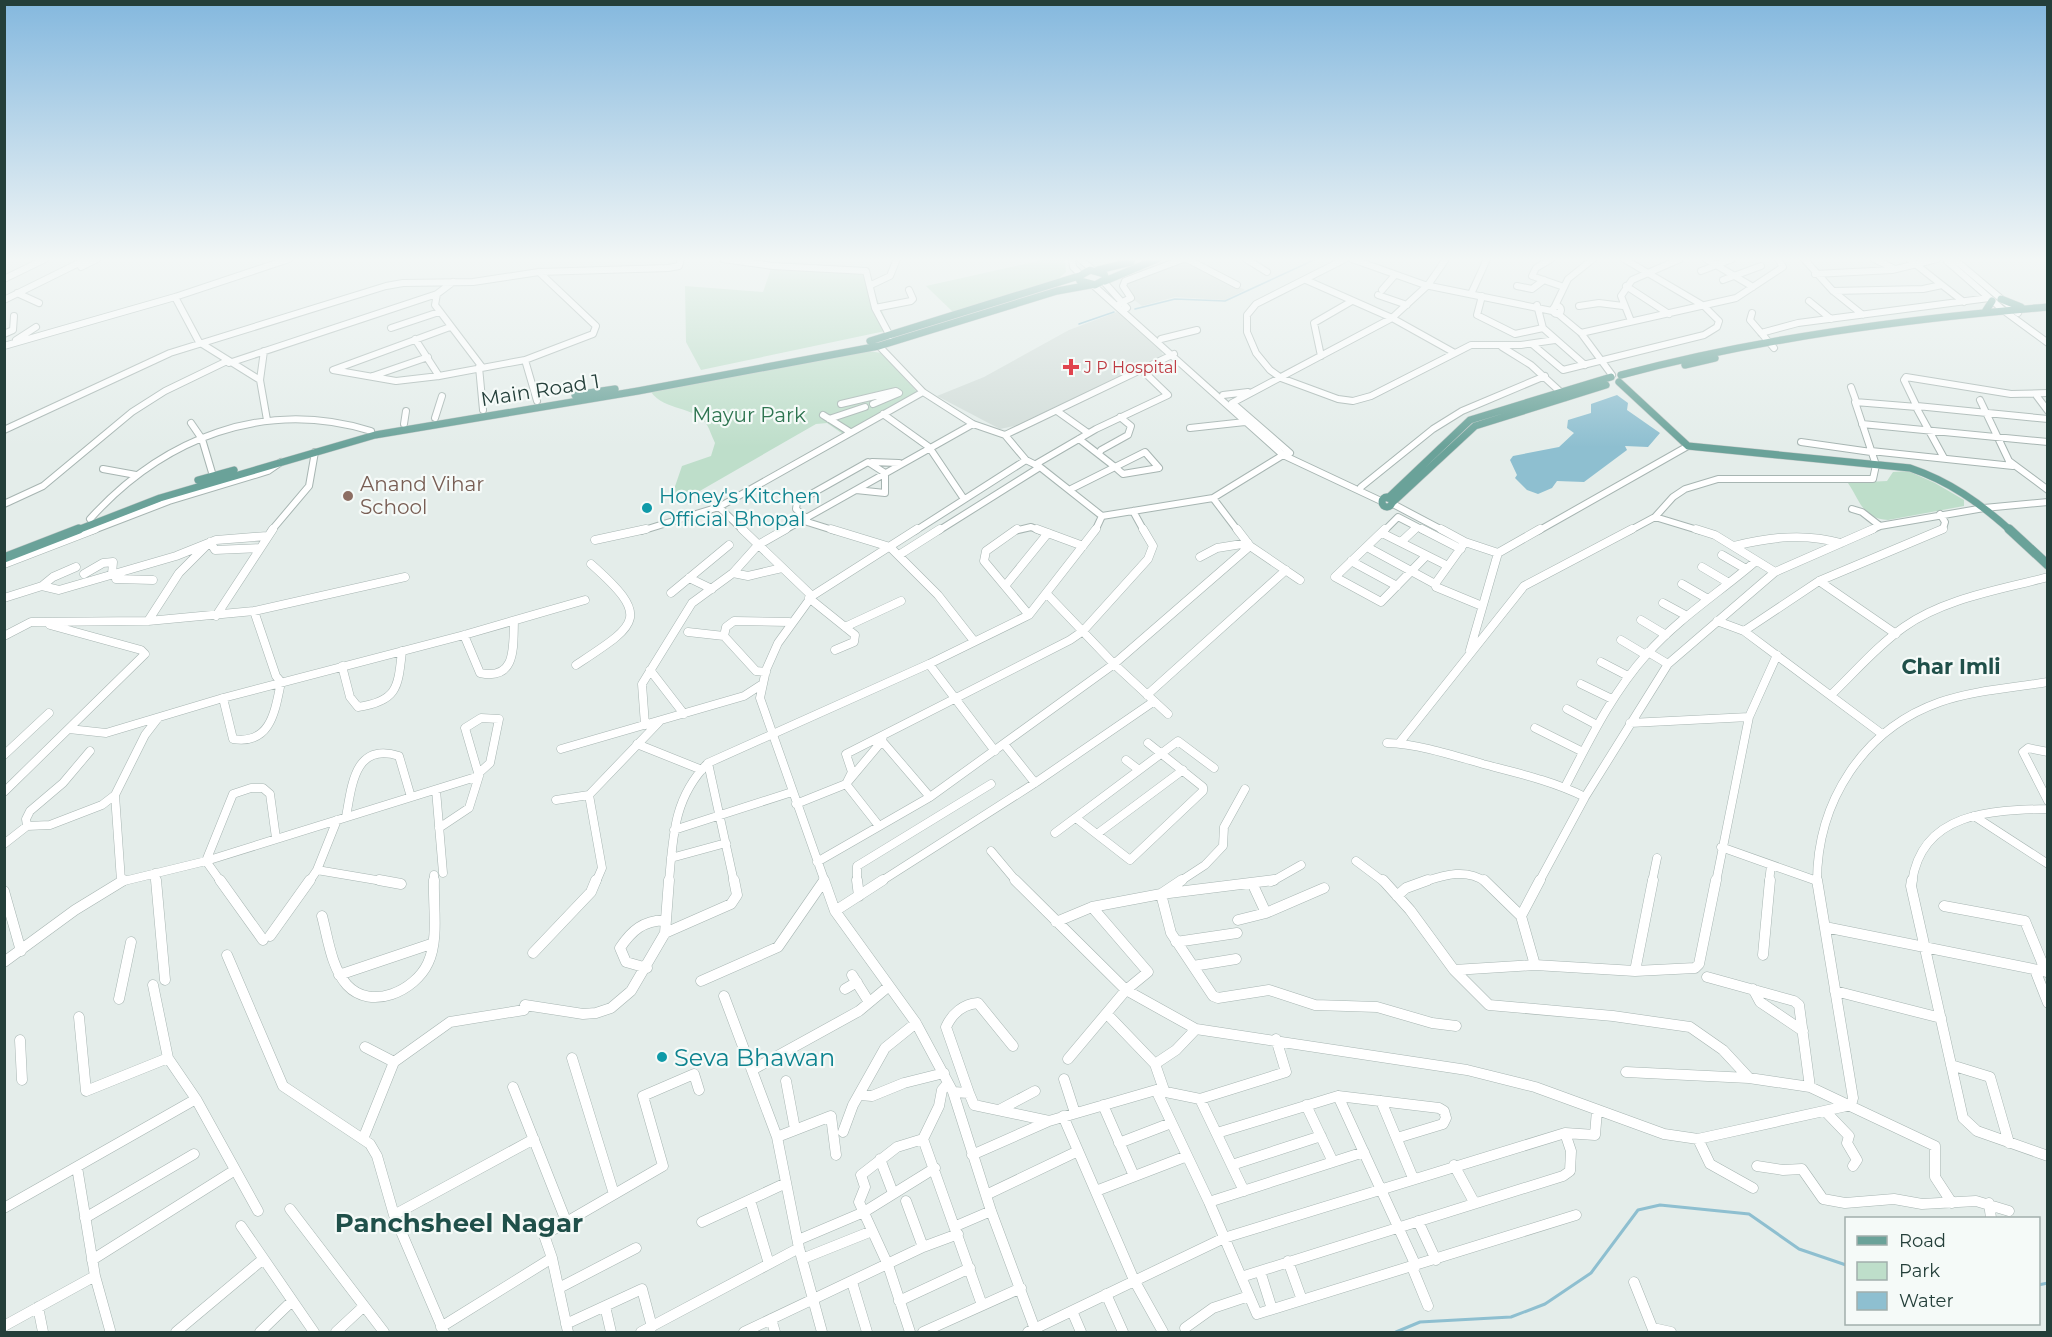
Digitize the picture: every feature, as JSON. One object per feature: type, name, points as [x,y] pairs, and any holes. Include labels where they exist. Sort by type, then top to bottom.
[{"type":"main road","name":"Main Road 1","points":[[4,552],[213,476],[371,431],[537,401],[618,392],[890,336],[935,321]]},
{"type":"main road","name":"Main Road 1","points":[[4,558],[160,498],[385,433],[879,346],[959,321]]},
{"type":"main road","points":[[1388,501],[1475,426],[1563,394],[1649,371],[1772,345],[1926,321]]},
{"type":"main road","points":[[1619,379],[1688,446],[1910,468],[1926,473],[1963,493],[1984,508],[2048,565]]},
{"type":"street","points":[[4,334],[13,330],[14,321]]},
{"type":"street","points":[[4,344],[82,321]]},
{"type":"street","points":[[4,344],[86,321]]},
{"type":"street","points":[[188,321],[199,342],[260,380]]},
{"type":"street","points":[[4,430],[143,363],[199,342],[268,321]]},
{"type":"street","points":[[4,504],[43,486],[140,407],[165,392],[228,362],[353,321]]},
{"type":"street","points":[[391,328],[411,321]]},
{"type":"street","points":[[446,321],[480,367],[483,410]]},
{"type":"street","points":[[450,327],[333,370],[396,381],[439,376],[525,360],[593,334],[597,328],[590,321]]},
{"type":"street","points":[[882,321],[890,336]]},
{"type":"street","points":[[1138,321],[1245,422],[1286,453],[1388,501]]},
{"type":"street","points":[[1140,321],[1161,339],[1174,354]]},
{"type":"street","points":[[1247,321],[1247,332],[1256,354],[1281,378],[1338,399],[1353,401],[1371,396],[1453,352],[1471,345],[1532,344],[1556,340]]},
{"type":"street","points":[[1317,321],[1314,323],[1321,356]]},
{"type":"street","points":[[1232,403],[1386,321]]},
{"type":"street","points":[[1398,321],[1453,352]]},
{"type":"street","points":[[1490,321],[1515,334],[1543,328]]},
{"type":"street","points":[[1541,321],[1543,328],[1585,365]]},
{"type":"street","points":[[1567,321],[1581,333],[1619,379]]},
{"type":"street","points":[[1581,333],[1629,321]]},
{"type":"street","points":[[1532,344],[1563,370],[1710,332],[1717,327],[1719,321]]},
{"type":"street","points":[[1751,321],[1772,345]]},
{"type":"street","points":[[1761,333],[1811,321]]},
{"type":"street","points":[[2022,321],[2048,343]]},
{"type":"street","points":[[16,340],[36,327]]},
{"type":"street","points":[[1161,339],[1197,330]]},
{"type":"street","points":[[415,339],[439,376]]},
{"type":"street","points":[[1498,344],[1545,376],[1563,394]]},
{"type":"street","points":[[879,346],[923,392],[973,424],[1005,435],[1026,460],[1038,465],[1071,489],[1102,516]]},
{"type":"street","points":[[264,351],[260,380],[267,420]]},
{"type":"street","points":[[1152,367],[1174,354]]},
{"type":"street","points":[[369,378],[428,357]]},
{"type":"street","points":[[525,360],[537,401]]},
{"type":"street","points":[[1005,435],[1143,370],[1183,363],[1223,395],[1286,453],[1361,487],[1466,542],[1498,553]]},
{"type":"street","points":[[900,555],[1089,433],[1168,395],[1143,370]]},
{"type":"street","points":[[1361,487],[1433,429],[1462,411],[1545,376]]},
{"type":"street","points":[[1944,458],[1904,380],[1906,377],[1937,381],[1958,387],[2036,395],[2048,393]]},
{"type":"street","points":[[1400,742],[1524,586],[1655,517],[1678,493],[1710,480],[1869,480],[1876,476],[1876,465],[1851,387]]},
{"type":"street","points":[[595,540],[623,536],[719,507],[923,392]]},
{"type":"street","points":[[1223,395],[1252,392]]},
{"type":"street","points":[[2036,395],[2048,411]]},
{"type":"street","points":[[435,418],[442,396]]},
{"type":"street","points":[[1980,400],[1997,439],[2013,465],[2047,489]]},
{"type":"street","points":[[1856,401],[2048,419]]},
{"type":"street","points":[[841,404],[868,404],[929,447],[964,499]]},
{"type":"street","points":[[850,432],[826,417],[868,404]]},
{"type":"street","points":[[404,424],[406,411]]},
{"type":"street","points":[[1057,411],[1089,433]]},
{"type":"street","points":[[1099,454],[1101,450],[1128,435],[1131,426],[1120,417]]},
{"type":"street","points":[[90,519],[120,487],[136,475],[163,457],[202,439],[267,420],[319,419],[371,431]]},
{"type":"street","points":[[1190,428],[1245,422]]},
{"type":"street","points":[[191,423],[202,439],[213,476]]},
{"type":"street","points":[[645,725],[642,684],[692,603],[733,573],[758,545],[973,424]]},
{"type":"street","points":[[1862,424],[1931,433],[2048,442]]},
{"type":"street","points":[[1071,489],[1115,469],[1145,452],[1159,468],[1123,474],[1115,469],[1079,439]]},
{"type":"street","points":[[1801,442],[2013,465]]},
{"type":"street","points":[[1469,653],[1498,553],[1688,446]]},
{"type":"street","points":[[216,616],[267,536],[309,486],[315,452]]},
{"type":"street","points":[[1102,516],[1213,498],[1286,453]]},
{"type":"street","points":[[1026,460],[811,597],[789,622],[761,685],[760,698],[835,911],[916,1023],[948,1083],[991,1210],[1021,1288],[1033,1331],[1224,1238],[1379,1188],[1566,1132],[1597,1134],[1596,1110]]},
{"type":"street","points":[[4,564],[169,501],[268,471],[281,462]]},
{"type":"street","points":[[903,463],[871,462],[797,502],[796,509],[805,520],[890,547],[938,595],[974,641]]},
{"type":"street","points":[[871,462],[885,473]]},
{"type":"street","points":[[103,469],[136,475]]},
{"type":"street","points":[[856,490],[885,493],[885,473]]},
{"type":"street","points":[[1213,498],[1249,545],[1300,580]]},
{"type":"street","points":[[1521,916],[1585,797],[1668,664],[1775,572],[1880,526],[1940,514],[2048,502]]},
{"type":"street","points":[[719,507],[856,638],[836,651]]},
{"type":"street","points":[[1852,509],[1862,512],[1880,526]]},
{"type":"street","points":[[846,784],[852,772],[846,754],[883,738],[1083,631],[1148,559],[1153,546],[1133,511]]},
{"type":"street","points":[[1744,631],[1819,581],[1943,529],[1945,522],[1940,514]]},
{"type":"street","points":[[363,1139],[394,1062],[450,1022],[524,1007],[583,1014],[596,1013],[611,1008],[631,991],[665,933],[664,920],[674,830],[680,802],[692,779],[705,766],[929,664],[1029,615],[1097,528],[1102,516]]},
{"type":"street","points":[[1655,517],[1695,528],[1734,546],[1775,572]]},
{"type":"street","points":[[1426,556],[1381,602],[1335,577],[1398,518],[1461,549]]},
{"type":"street","points":[[1029,615],[984,561],[986,550],[1016,528],[1031,526],[1083,546]]},
{"type":"street","points":[[1401,542],[1417,527]]},
{"type":"street","points":[[1382,532],[1448,566]]},
{"type":"street","points":[[1005,586],[1048,533]]},
{"type":"street","points":[[42,586],[59,590],[210,542],[267,536]]},
{"type":"street","points":[[1734,546],[1787,537],[1826,538],[1841,543]]},
{"type":"street","points":[[210,542],[215,550],[260,548]]},
{"type":"street","points":[[148,621],[178,573],[210,542]]},
{"type":"street","points":[[1435,584],[1466,542]]},
{"type":"street","points":[[671,593],[729,545]]},
{"type":"street","points":[[1200,556],[1213,547],[1249,545]]},
{"type":"street","points":[[817,862],[930,797],[1114,664],[1249,545]]},
{"type":"street","points":[[1366,547],[1412,570],[1435,584],[1436,587],[1482,606]]},
{"type":"street","points":[[1722,555],[1746,570]]},
{"type":"street","points":[[1351,561],[1397,586]]},
{"type":"street","points":[[1565,787],[1612,699],[1647,653],[1687,616],[1756,561]]},
{"type":"street","points":[[84,574],[103,562],[114,562],[116,579],[153,580]]},
{"type":"street","points":[[576,665],[620,633],[630,623],[632,614],[626,596],[591,564]]},
{"type":"street","points":[[4,598],[42,586],[52,577],[76,567]]},
{"type":"street","points":[[1702,567],[1729,583]]},
{"type":"street","points":[[733,573],[748,576],[782,568]]},
{"type":"street","points":[[835,911],[1035,783],[1150,699],[1286,570]]},
{"type":"street","points":[[4,636],[31,622],[148,621],[254,611],[405,577]]},
{"type":"street","points":[[1832,694],[1896,634],[1916,619],[2048,577]]},
{"type":"street","points":[[689,578],[711,589]]},
{"type":"street","points":[[1819,581],[1896,634]]},
{"type":"street","points":[[1682,584],[1708,599]]},
{"type":"street","points":[[1047,594],[1114,664],[1168,714]]},
{"type":"street","points":[[69,729],[106,734],[223,698],[464,635],[585,600]]},
{"type":"street","points":[[845,627],[901,601]]},
{"type":"street","points":[[1663,603],[1687,616]]},
{"type":"street","points":[[254,611],[276,676],[281,682]]},
{"type":"street","points":[[1641,620],[1666,635]]},
{"type":"street","points":[[464,635],[480,672],[489,675],[503,671],[512,660],[514,621]]},
{"type":"street","points":[[724,636],[726,627],[734,621],[789,622]]},
{"type":"street","points":[[1717,621],[1744,631],[1832,694],[1882,734]]},
{"type":"street","points":[[4,792],[113,688],[145,654],[145,651],[43,623]]},
{"type":"street","points":[[688,632],[724,636],[756,671],[766,672]]},
{"type":"street","points":[[1621,639],[1668,664]]},
{"type":"street","points":[[342,666],[350,697],[358,707],[373,706],[387,700],[398,689],[402,651]]},
{"type":"street","points":[[1454,970],[1535,965],[1635,971],[1690,970],[1699,964],[1749,717],[1777,655]]},
{"type":"street","points":[[1601,662],[1628,676]]},
{"type":"street","points":[[929,664],[954,700],[995,751]]},
{"type":"street","points":[[650,670],[684,714]]},
{"type":"street","points":[[223,698],[233,739],[244,743],[261,737],[272,723],[281,682]]},
{"type":"street","points":[[1851,1105],[1852,1098],[1817,881],[1822,825],[1833,799],[1867,747],[1882,734],[1928,707],[1973,693],[2048,682]]},
{"type":"street","points":[[1581,684],[1612,699]]},
{"type":"street","points":[[561,749],[744,696],[761,685]]},
{"type":"street","points":[[744,696],[760,698]]},
{"type":"street","points":[[1567,709],[1597,725]]},
{"type":"street","points":[[4,755],[49,713]]},
{"type":"street","points":[[439,828],[470,808],[479,775],[490,763],[499,719],[487,716],[471,721],[465,728],[479,775]]},
{"type":"street","points":[[1630,723],[1749,717]]},
{"type":"street","points":[[4,844],[27,826],[50,825],[102,805],[114,795],[145,735],[158,718]]},
{"type":"street","points":[[556,800],[589,795],[660,721]]},
{"type":"street","points":[[134,725],[145,735]]},
{"type":"street","points":[[1535,728],[1583,752]]},
{"type":"street","points":[[796,804],[846,784],[883,738]]},
{"type":"street","points":[[883,738],[930,797]]},
{"type":"street","points":[[1055,833],[1178,741],[1214,768]]},
{"type":"street","points":[[1387,742],[1400,742],[1565,787],[1585,797]]},
{"type":"street","points":[[1076,818],[1128,859],[1133,859],[1203,791],[1203,787],[1148,743]]},
{"type":"street","points":[[637,744],[705,766]]},
{"type":"street","points":[[1004,744],[1035,783]]},
{"type":"street","points":[[2048,752],[2028,748],[2023,752],[2048,801]]},
{"type":"street","points":[[206,861],[266,938],[317,870],[341,818],[354,773],[363,759],[387,750],[399,756],[411,796]]},
{"type":"street","points":[[27,826],[26,819],[30,811],[63,783],[90,751]]},
{"type":"street","points":[[1126,759],[1139,770]]},
{"type":"street","points":[[665,933],[731,904],[737,895],[726,843],[705,766]]},
{"type":"street","points":[[1097,834],[1183,770]]},
{"type":"street","points":[[4,962],[75,910],[122,881],[206,861],[479,775]]},
{"type":"street","points":[[846,784],[879,826]]},
{"type":"street","points":[[859,896],[855,871],[857,866],[991,784]]},
{"type":"street","points":[[206,861],[233,794],[251,788],[264,788],[270,794],[276,838]]},
{"type":"street","points":[[1161,894],[1205,865],[1223,846],[1224,827],[1245,789]]},
{"type":"street","points":[[322,916],[339,975],[354,993],[374,999],[396,994],[418,978],[429,961],[438,874],[439,828],[436,790]]},
{"type":"street","points":[[674,830],[792,792]]},
{"type":"street","points":[[114,795],[122,881]]},
{"type":"street","points":[[533,953],[591,892],[602,868],[589,795]]},
{"type":"street","points":[[2048,809],[2006,810],[1953,823],[1938,832],[1924,847],[1916,861],[1911,886],[1963,1118],[1977,1131],[2048,1156]]},
{"type":"street","points":[[1974,816],[2046,862]]},
{"type":"street","points":[[671,858],[726,843]]},
{"type":"street","points":[[1721,847],[1817,881]]},
{"type":"street","points":[[991,851],[1056,922],[1126,990],[1196,1029],[1276,1039],[1467,1070],[1535,1087],[1664,1134],[1698,1139],[1851,1105]]},
{"type":"street","points":[[1635,971],[1657,858]]},
{"type":"street","points":[[1356,861],[1375,874],[1397,896],[1454,970],[1489,1005],[1613,1016],[1690,1028],[1723,1050],[1749,1078]]},
{"type":"street","points":[[1056,922],[1092,907],[1161,894],[1271,882],[1301,865]]},
{"type":"street","points":[[1763,955],[1771,865]]},
{"type":"street","points":[[317,870],[401,884]]},
{"type":"street","points":[[1397,896],[1403,889],[1459,872],[1470,872],[1485,880],[1521,916],[1535,965]]},
{"type":"street","points":[[155,873],[165,980]]},
{"type":"street","points":[[701,981],[778,947],[823,882]]},
{"type":"street","points":[[1253,885],[1266,913]]},
{"type":"street","points":[[1238,921],[1266,913],[1324,888]]},
{"type":"street","points":[[4,891],[21,951]]},
{"type":"street","points":[[1161,894],[1167,923],[1176,942],[1218,998],[1269,990],[1315,1005],[1377,1007],[1432,1023],[1456,1026]]},
{"type":"street","points":[[1944,906],[2025,921],[2047,972]]},
{"type":"street","points":[[1068,1059],[1126,990],[1147,974],[1146,969],[1092,907]]},
{"type":"street","points":[[646,968],[626,962],[620,948],[640,924],[650,920],[664,920]]},
{"type":"street","points":[[1825,927],[2047,972]]},
{"type":"street","points":[[1176,942],[1237,933]]},
{"type":"street","points":[[120,999],[131,942]]},
{"type":"street","points":[[339,975],[431,944]]},
{"type":"street","points":[[227,955],[283,1086],[370,1144],[377,1156],[394,1215],[442,1330],[552,1258]]},
{"type":"street","points":[[1193,966],[1236,959]]},
{"type":"street","points":[[2035,969],[2048,1003]]},
{"type":"street","points":[[1707,977],[1794,1001],[1800,1009],[1810,1087]]},
{"type":"street","points":[[845,989],[854,979],[869,1002]]},
{"type":"street","points":[[153,985],[168,1058],[196,1099],[258,1211]]},
{"type":"street","points":[[752,1070],[859,1011],[889,986]]},
{"type":"street","points":[[1753,989],[1760,1002],[1803,1031]]},
{"type":"street","points":[[1834,991],[1941,1018]]},
{"type":"street","points":[[724,996],[777,1137],[800,1249],[822,1332]]},
{"type":"street","points":[[1013,1046],[978,1003],[968,1005],[950,1019],[946,1027],[974,1106],[1001,1109],[1049,1121]]},
{"type":"street","points":[[1107,1014],[1155,1064],[1160,1090],[1171,1123],[1209,1202],[1257,1314],[1576,1215]]},
{"type":"street","points":[[79,1017],[86,1091],[168,1058]]},
{"type":"street","points":[[843,1131],[852,1105],[860,1095],[885,1048],[916,1023]]},
{"type":"street","points":[[1155,1064],[1176,1050],[1196,1029]]},
{"type":"street","points":[[972,1155],[1049,1121],[1103,1105],[1160,1090],[1200,1099],[1286,1072],[1276,1039]]},
{"type":"street","points":[[20,1040],[22,1080]]},
{"type":"street","points":[[365,1047],[394,1062]]},
{"type":"street","points":[[572,1058],[615,1194]]},
{"type":"street","points":[[1951,1065],[1990,1077],[2009,1143]]},
{"type":"street","points":[[1626,1072],[1749,1078],[1810,1087],[1935,1146],[1935,1177],[1952,1203]]},
{"type":"street","points":[[652,1326],[642,1289],[605,1306],[567,1328],[552,1258],[544,1235],[663,1166],[643,1096],[694,1074],[699,1090]]},
{"type":"street","points":[[1064,1079],[1075,1113]]},
{"type":"street","points":[[786,1081],[795,1130]]},
{"type":"street","points":[[860,1095],[872,1096],[904,1083],[948,1083],[969,1093]]},
{"type":"street","points":[[948,1083],[942,1090],[939,1106],[923,1139],[982,1305]]},
{"type":"street","points":[[513,1087],[566,1221]]},
{"type":"street","points":[[1001,1109],[1035,1090]]},
{"type":"street","points":[[1216,1133],[1338,1096],[1444,1111],[1446,1118],[1443,1124],[1397,1138]]},
{"type":"street","points":[[1338,1096],[1398,1228],[1428,1305]]},
{"type":"street","points":[[4,1208],[196,1099]]},
{"type":"street","points":[[1200,1099],[1244,1191]]},
{"type":"street","points":[[1381,1101],[1413,1178]]},
{"type":"street","points":[[1103,1105],[1134,1176]]},
{"type":"street","points":[[1306,1105],[1333,1162]]},
{"type":"street","points":[[1826,1112],[1850,1138],[1847,1143],[1857,1160],[1853,1166]]},
{"type":"street","points":[[777,1137],[831,1116],[836,1155]]},
{"type":"street","points":[[1063,1116],[1134,1280],[1163,1332]]},
{"type":"street","points":[[1119,1143],[1171,1123]]},
{"type":"street","points":[[1241,1277],[1553,1179],[1570,1171],[1572,1149],[1566,1132]]},
{"type":"street","points":[[1232,1165],[1321,1136]]},
{"type":"street","points":[[394,1215],[534,1139]]},
{"type":"street","points":[[910,1332],[888,1265],[859,1202],[865,1187],[861,1175],[895,1147],[909,1140],[923,1139]]},
{"type":"street","points":[[1698,1139],[1710,1165],[1734,1177],[1742,1186],[1753,1188]]},
{"type":"street","points":[[986,1195],[1078,1150]]},
{"type":"street","points":[[1209,1202],[1364,1152]]},
{"type":"street","points":[[85,1218],[194,1154]]},
{"type":"street","points":[[1095,1191],[1187,1156]]},
{"type":"street","points":[[880,1159],[893,1193]]},
{"type":"street","points":[[1454,1165],[1474,1202]]},
{"type":"street","points":[[1757,1166],[1802,1170],[1823,1199],[1845,1203],[1894,1200],[1922,1204],[1976,1201],[2009,1210]]},
{"type":"street","points":[[77,1167],[95,1276],[110,1330]]},
{"type":"street","points":[[641,1332],[800,1249],[935,1168]]},
{"type":"street","points":[[92,1260],[235,1170]]},
{"type":"street","points":[[702,1222],[786,1183]]},
{"type":"street","points":[[750,1200],[769,1264]]},
{"type":"street","points":[[906,1201],[923,1247]]},
{"type":"street","points":[[1989,1203],[1991,1217]]},
{"type":"street","points":[[290,1209],[384,1332]]},
{"type":"street","points":[[744,1332],[888,1265],[991,1210]]},
{"type":"street","points":[[1418,1221],[1436,1260]]},
{"type":"street","points":[[240,1226],[314,1332]]},
{"type":"street","points":[[800,1249],[872,1231]]},
{"type":"street","points":[[559,1288],[636,1248]]},
{"type":"street","points":[[176,1332],[262,1260]]},
{"type":"street","points":[[1288,1261],[1302,1300]]},
{"type":"street","points":[[899,1301],[970,1268]]},
{"type":"street","points":[[1260,1271],[1272,1309]]},
{"type":"street","points":[[4,1326],[95,1276]]},
{"type":"street","points":[[852,1282],[867,1332]]},
{"type":"street","points":[[1634,1282],[1653,1330],[1671,1332]]},
{"type":"street","points":[[923,1332],[1021,1288]]},
{"type":"street","points":[[1106,1294],[1123,1332]]},
{"type":"street","points":[[1185,1328],[1213,1308],[1249,1296]]},
{"type":"street","points":[[260,1332],[291,1302]]},
{"type":"street","points":[[605,1306],[611,1332]]},
{"type":"street","points":[[38,1307],[43,1332]]},
{"type":"street","points":[[336,1332],[363,1307]]},
{"type":"street","points":[[1072,1311],[1081,1332]]},
{"type":"street","points":[[771,1319],[775,1332]]},
{"type":"shaded area","name":"J P Hospital","points":[[1092,321],[1128,321],[1161,351],[1164,357],[1014,426],[1000,429],[937,396],[984,377],[1069,330]]},
{"type":"green space","points":[[686,321],[886,321],[890,330],[701,370],[686,342]]},
{"type":"green space","name":"Mayur Park","points":[[868,351],[882,353],[917,392],[843,434],[827,423],[816,424],[698,492],[671,498],[682,466],[711,456],[715,443],[702,419],[664,402],[651,392]]},
{"type":"green space","points":[[1908,471],[1964,500],[1964,506],[1888,520],[1879,519],[1863,508],[1848,483],[1887,481],[1893,472]]},
{"type":"water","points":[[1617,395],[1628,403],[1627,410],[1660,433],[1648,447],[1625,446],[1627,450],[1584,482],[1557,481],[1552,488],[1538,494],[1527,490],[1515,478],[1517,475],[1510,460],[1513,456],[1559,447],[1574,433],[1567,428],[1568,420],[1591,413],[1591,404]]},
{"type":"waterway","points":[[1079,324],[1087,321]]},
{"type":"waterway","points":[[1396,1332],[1420,1322],[1511,1317],[1545,1304],[1591,1273],[1638,1210],[1660,1205],[1749,1214],[1799,1249],[1845,1265]]},
{"type":"waterway","points":[[2040,1285],[2048,1283]]},
{"type":"place","name":"J P Hospital","points":[[1071,367]]},
{"type":"place","name":"Anand Vihar School","points":[[348,496]]},
{"type":"place","name":"Honey's Kitchen Official Bhopal","points":[[647,508]]},
{"type":"place","name":"Seva Bhawan","points":[[662,1057]]},
{"type":"district","name":"Char Imli","points":[[1951,666]]},
{"type":"district","name":"Panchsheel Nagar","points":[[459,1223]]}]
